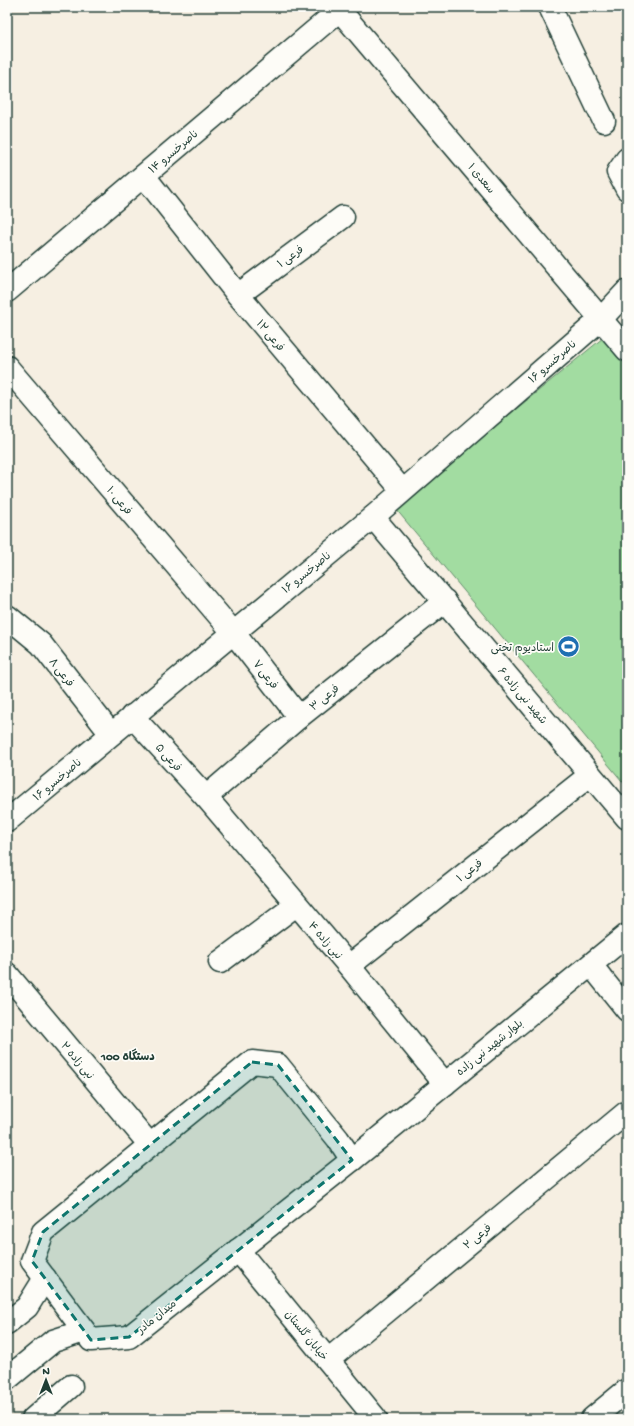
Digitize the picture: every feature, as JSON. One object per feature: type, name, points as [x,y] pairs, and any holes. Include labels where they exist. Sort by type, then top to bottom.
[{"type":"street","points":[[550,7],[604,120]]},
{"type":"street","name":"ناصرخسرو ۱۴","points":[[7,291],[340,8]]},
{"type":"street","name":"سعدی ۱","points":[[340,8],[627,350]]},
{"type":"street","points":[[627,159],[618,172],[627,189]]},
{"type":"street","name":"فرعی ۱۲","points":[[144,176],[238,295],[402,490]]},
{"type":"street","name":"فرعی ۱","points":[[238,295],[343,217]]},
{"type":"street","name":"ناصرخسرو ۱۶","points":[[7,821],[373,517],[402,490],[601,319],[627,291]]},
{"type":"street","name":"فرعی ۱۰","points":[[7,367],[233,632]]},
{"type":"street","name":"شهید نبی زاده ۶","points":[[373,517],[627,818]]},
{"type":"street","name":"فرعی ۳","points":[[206,797],[299,716],[445,601]]},
{"type":"street","name":"فرعی ۸","points":[[7,616],[41,644],[111,734]]},
{"type":"street","name":"فرعی ۷","points":[[233,632],[299,716]]},
{"type":"street","name":"فرعی ۵","points":[[132,716],[206,797]]},
{"type":"street","name":"فرعی ۱","points":[[349,966],[590,775]]},
{"type":"street","name":"نبی زاده ۴","points":[[206,797],[349,966],[445,1084]]},
{"type":"street","points":[[220,962],[296,905]]},
{"type":"street","name":"بلوار شهید نبی زاده","points":[[352,1160],[627,935]]},
{"type":"street","points":[[591,964],[627,1010]]},
{"type":"street","name":"نبی زاده ۲","points":[[10,985],[150,1145]]},
{"type":"street","name":"میدان مادر","points":[[252,1062],[278,1065],[338,1139],[352,1160],[130,1337],[91,1340],[32,1261],[43,1232],[252,1062]]},
{"type":"street","name":"فرعی ۲","points":[[328,1360],[624,1121]]},
{"type":"street","name":"خیابان گلستان","points":[[238,1250],[376,1419]]},
{"type":"street","points":[[7,1323],[27,1306],[45,1278]]},
{"type":"street","points":[[7,1379],[53,1341],[84,1331]]},
{"type":"street","points":[[33,1419],[71,1386]]},
{"type":"street","points":[[592,1419],[627,1390]]},
{"type":"highlighted area","points":[[252,1062],[278,1065],[352,1160],[129,1337],[91,1340],[32,1261],[43,1232]]},
{"type":"green space","name":"استادیوم تختی","points":[[609,333],[627,355],[627,787],[395,508]]},
{"type":"place","name":"استادیوم تختی","points":[[569,647]]},
{"type":"district","name":"100 دستگاه","points":[[128,1056]]}]
